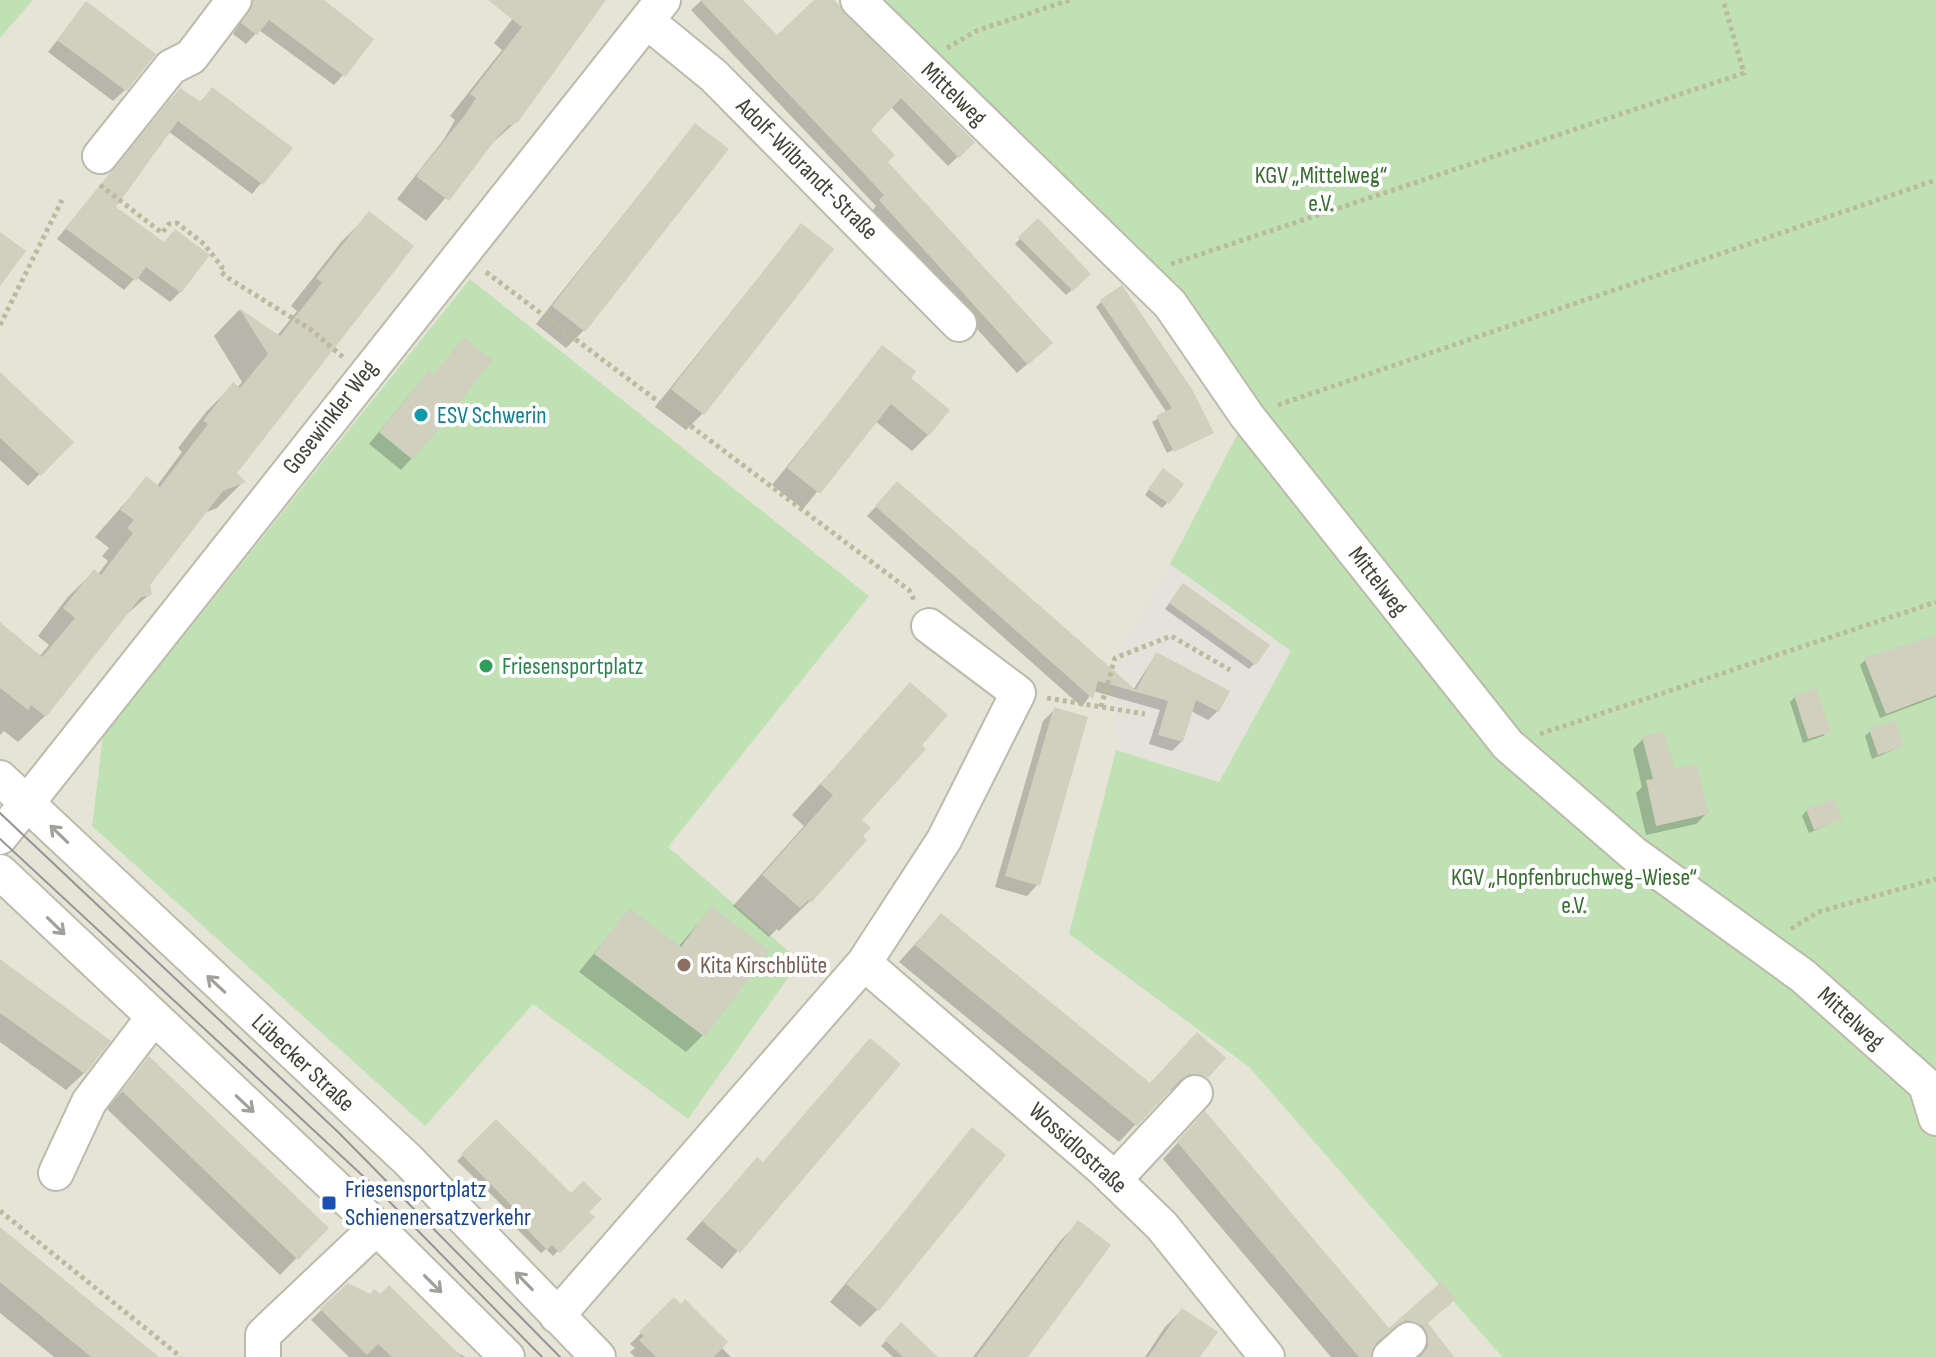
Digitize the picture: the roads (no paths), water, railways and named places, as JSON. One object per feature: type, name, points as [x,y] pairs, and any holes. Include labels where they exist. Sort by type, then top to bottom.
[{"type":"street","points":[[97,168],[171,67],[191,57],[234,0]]},
{"type":"street","name":"Mittelweg","points":[[858,0],[1170,304],[1247,416],[1508,745],[1634,854],[1803,976],[1926,1085],[1936,1118]]},
{"type":"street","name":"Gosewinkler Weg","points":[[0,837],[363,374],[463,255],[655,11]]},
{"type":"street","name":"Adolf-Wilbrandt-Straße","points":[[655,11],[714,76],[959,324]]},
{"type":"street","points":[[557,1316],[864,963],[944,840],[1018,693],[929,626]]},
{"type":"street","name":"Lübecker Straße","points":[[0,778],[175,946],[408,1160],[598,1357]]},
{"type":"street","points":[[0,872],[376,1228],[507,1357]]},
{"type":"street","name":"Wossidlostraße","points":[[864,963],[1114,1180],[1162,1226],[1267,1357]]},
{"type":"street","points":[[56,1173],[89,1102],[153,1018]]},
{"type":"street","points":[[1114,1180],[1195,1093]]},
{"type":"street","points":[[263,1357],[263,1335],[376,1228]]},
{"type":"tram line","points":[[0,813],[338,1132],[560,1357]]},
{"type":"tram line","points":[[0,839],[377,1189],[542,1357]]},
{"type":"place","name":"ESV Schwerin","points":[[421,415]]},
{"type":"place","name":"Friesensportplatz","points":[[486,666]]},
{"type":"place","name":"Kita Kirschblüte","points":[[684,965]]},
{"type":"place","name":"Friesensportplatz Schienenersatzverkehr","points":[[329,1203]]},
{"type":"park label","name":"KGV „Mittelweg“ e.V.","points":[[1321,189]]},
{"type":"park label","name":"KGV „Hopfenbruchweg-Wiese“ e.V.","points":[[1574,891]]}]
